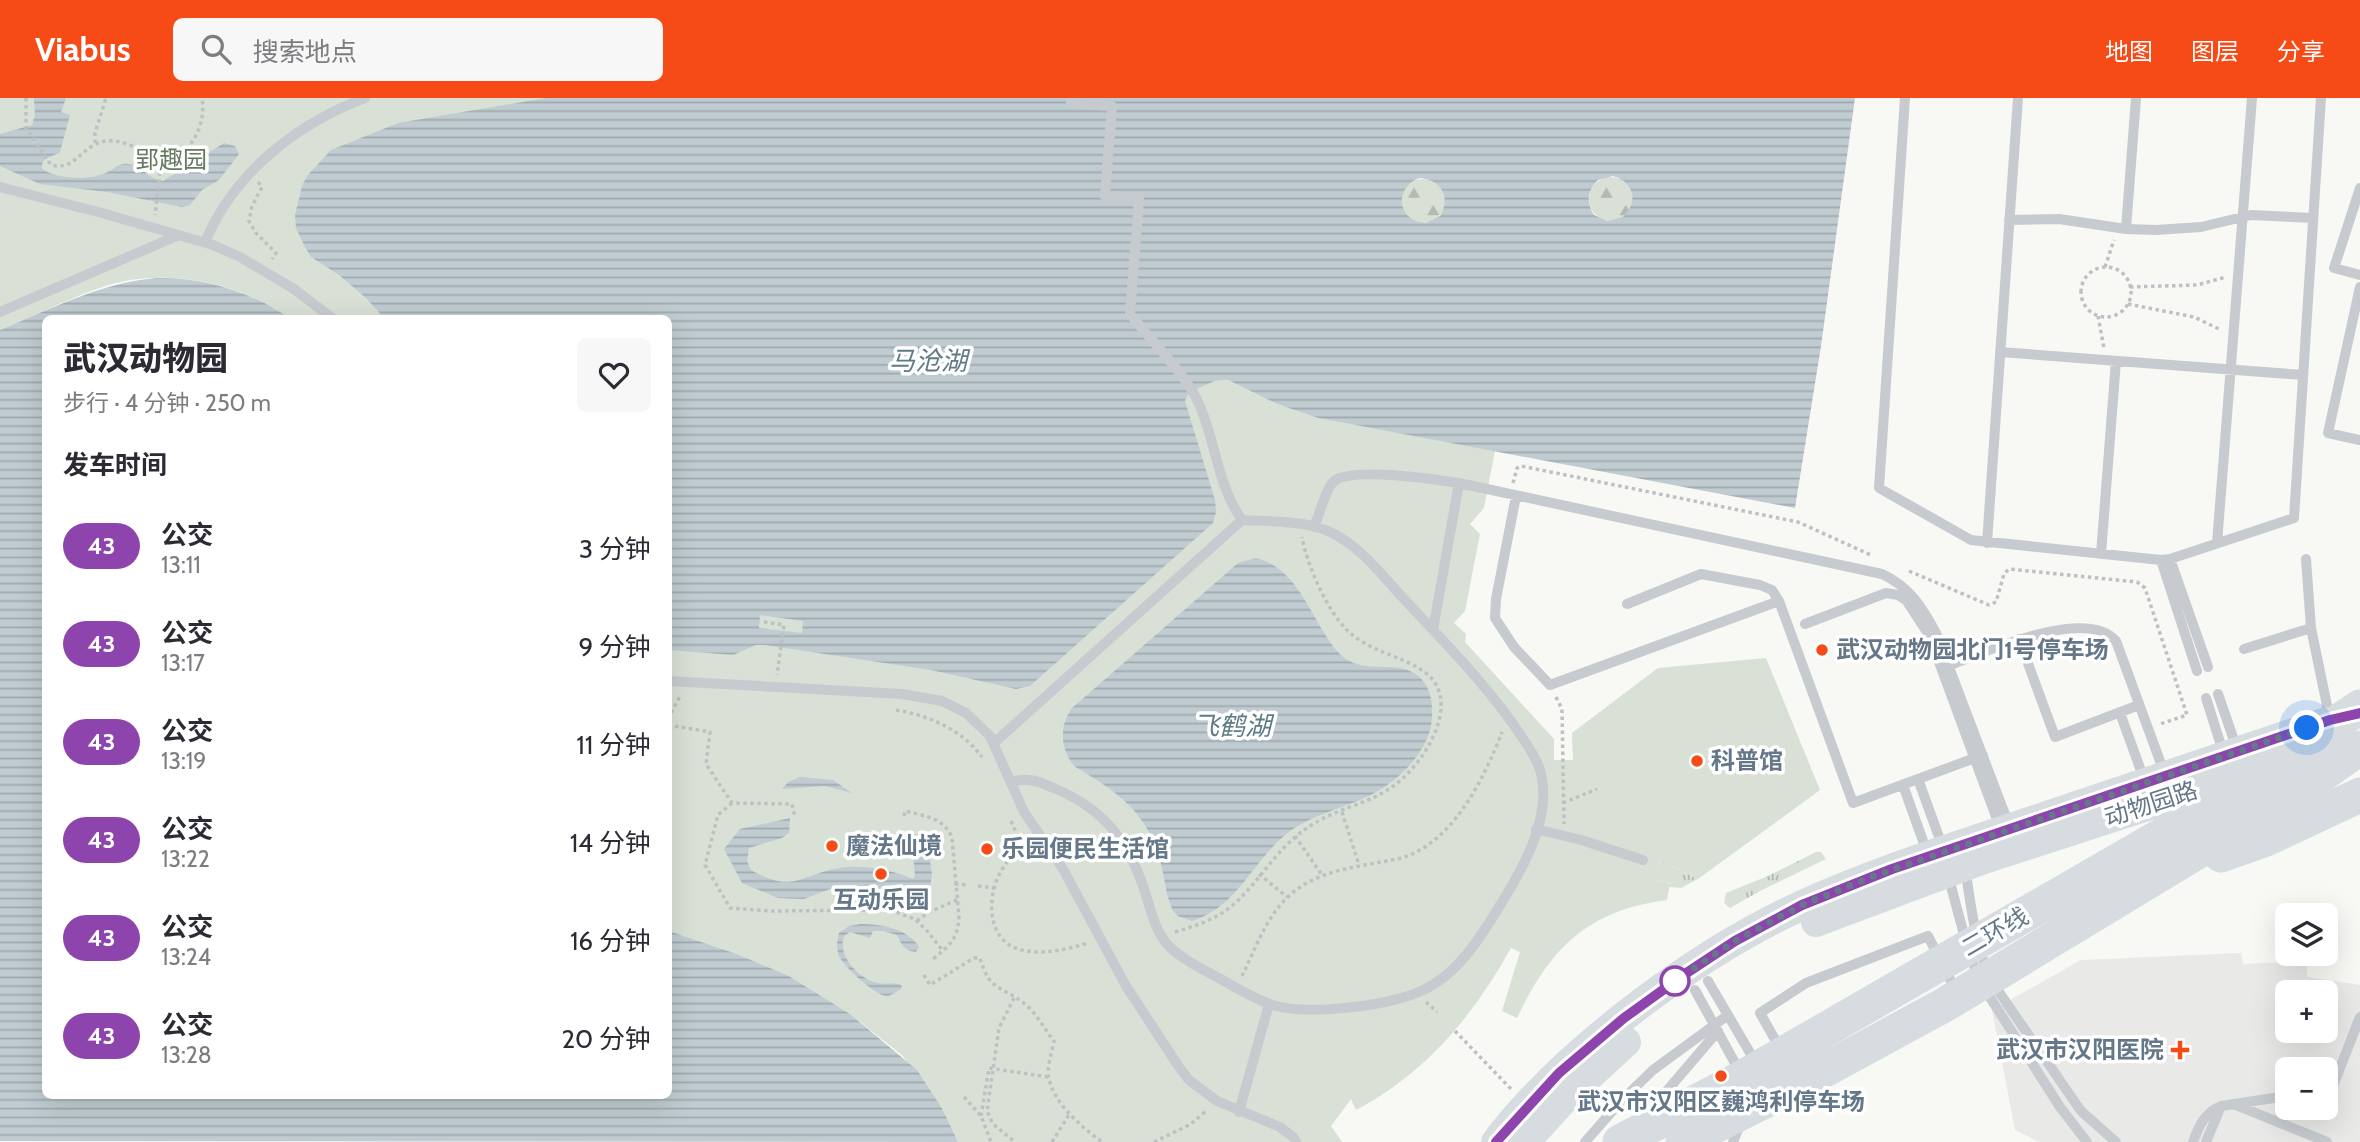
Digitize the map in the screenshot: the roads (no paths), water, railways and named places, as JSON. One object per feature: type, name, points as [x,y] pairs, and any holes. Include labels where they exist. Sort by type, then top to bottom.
[{"type":"highway","name":"二环线","points":[[1621,1142],[1740,1079],[2206,810],[2345,713]]},
{"type":"highway","name":"二环线","points":[[1683,1142],[1810,1078],[1946,1004],[2317,778],[2360,748]]},
{"type":"highway","points":[[2152,880],[2266,839],[2360,795]]},
{"type":"main road","name":"动物园路","points":[[1525,1142],[1565,1098],[1661,1013],[1775,942],[2006,830],[2345,713],[2360,713]]},
{"type":"main road","name":"动物园路","points":[[1496,1142],[1526,1106],[1559,1073],[1624,1018],[1735,941],[1802,905],[1892,869],[1946,861],[2360,737]]},
{"type":"lane","points":[[205,242],[223,206],[249,173],[269,154],[295,134],[365,98]]},
{"type":"lane","points":[[1071,98],[1071,103],[1112,106],[1105,196],[1139,198],[1130,314],[1192,391],[1200,405],[1225,492],[1242,520]]},
{"type":"lane","points":[[1905,98],[1878,485],[1882,490],[1971,540],[2165,559],[2294,518],[2321,98]]},
{"type":"lane","points":[[1987,543],[2018,98]]},
{"type":"lane","points":[[2122,229],[2136,98]]},
{"type":"lane","points":[[2217,543],[2252,98]]},
{"type":"lane","points":[[0,187],[205,242],[264,270],[328,315]]},
{"type":"lane","points":[[2360,188],[2334,268],[2360,275]]},
{"type":"lane","points":[[2009,219],[2059,219],[2122,229],[2201,227],[2242,216],[2313,218]]},
{"type":"lane","points":[[0,312],[179,235]]},
{"type":"lane","points":[[2360,287],[2328,433],[2360,440]]},
{"type":"lane","points":[[2000,352],[2302,375]]},
{"type":"lane","points":[[2101,554],[2111,361]]},
{"type":"lane","points":[[1314,527],[1332,484],[1340,478],[1403,474],[1459,483],[1876,572],[1909,591],[1923,608],[1950,665],[1979,757]]},
{"type":"lane","points":[[1433,630],[1459,483]]},
{"type":"lane","points":[[1516,496],[1496,599],[1495,618],[1514,647],[1550,685],[1779,601]]},
{"type":"lane","points":[[994,743],[1242,520],[1300,524],[1341,538],[1361,554],[1433,630],[1508,717],[1529,748],[1541,772],[1543,797],[1541,813],[1524,864],[1488,925],[1461,961],[1427,989],[1386,1001],[1339,1008],[1294,1009],[1269,1004],[1180,955],[1161,936],[1133,860],[1119,836],[1101,816],[1050,787],[1025,779],[1011,783]]},
{"type":"lane","points":[[2165,559],[2202,669]]},
{"type":"lane","points":[[2306,559],[2311,628],[2345,713]]},
{"type":"lane","points":[[1627,604],[1701,574],[1760,585],[1772,590],[1779,601],[1853,803],[1979,757]]},
{"type":"lane","points":[[1805,624],[1887,593],[1909,591]]},
{"type":"lane","points":[[1887,593],[1895,593],[1906,600],[1929,635],[2006,830]]},
{"type":"lane","points":[[2244,649],[2311,628]]},
{"type":"lane","points":[[1950,665],[2019,639],[2056,630],[2078,629],[2110,635],[2116,641],[2139,705],[2155,779]]},
{"type":"lane","points":[[2019,639],[2055,737],[2139,705]]},
{"type":"lane","points":[[672,681],[902,694],[934,698],[966,713],[985,730],[994,743],[1024,812],[1068,877],[1126,986],[1178,1067],[1189,1080],[1217,1101],[1239,1112],[1280,1126],[1296,1142]]},
{"type":"lane","points":[[2218,694],[2231,754]]},
{"type":"lane","points":[[2206,698],[2231,754]]},
{"type":"lane","points":[[2120,713],[2155,779]]},
{"type":"lane","points":[[1918,779],[1946,861],[1970,957],[1984,988],[2060,1107],[2087,1142]]},
{"type":"lane","points":[[1903,785],[1946,861],[1972,920],[1992,982],[2081,1111],[2116,1142]]},
{"type":"lane","points":[[1536,829],[1643,860]]},
{"type":"lane","points":[[1769,1086],[1776,1098],[1959,998],[1928,936],[1806,983],[1760,1013],[1787,1061]]},
{"type":"lane","points":[[1702,985],[1728,1015],[1762,1074]]},
{"type":"lane","points":[[1702,985],[1716,1028],[1750,1094],[1733,1142]]},
{"type":"lane","points":[[1239,1112],[1269,1004]]},
{"type":"lane","points":[[1621,1142],[1728,1015]]},
{"type":"lane","points":[[2338,1073],[2360,1017]]},
{"type":"lane","points":[[1585,1142],[1653,1070],[1716,1028]]},
{"type":"lane","points":[[1794,1073],[1801,1085]]},
{"type":"lane","points":[[2193,1142],[2205,1117],[2221,1107],[2275,1098]]},
{"type":"lane","points":[[2234,1105],[2327,1142]]},
{"type":"lane","points":[[2206,1142],[2221,1107]]},
{"type":"lane","points":[[1648,1142],[1660,1127],[1707,1142]]},
{"type":"water","points":[[34,98],[66,98],[61,112],[70,115],[60,152],[45,159],[42,165],[42,169],[55,175],[72,178],[97,176],[120,165],[129,164],[163,181],[224,143],[235,146],[239,154],[219,180],[202,190],[190,205],[182,207],[107,192],[40,184],[0,166],[0,134],[32,125],[35,115]]},
{"type":"water","name":"马沧湖","points":[[546,98],[1855,98],[1821,346],[1795,508],[1318,418],[1277,404],[1228,380],[1215,381],[1189,392],[1185,401],[1215,500],[1213,523],[1030,686],[1016,689],[931,670],[765,645],[756,645],[733,655],[672,650],[672,315],[381,315],[339,275],[311,257],[296,228],[295,215],[302,186],[307,176],[331,150],[398,123]],"holes":[[[1613,176],[1620,179],[1632,193],[1628,211],[1623,217],[1608,221],[1594,215],[1589,197],[1592,188],[1598,180]],[[1420,178],[1428,179],[1439,186],[1445,203],[1440,216],[1426,223],[1409,217],[1402,204],[1405,189]],[[760,615],[803,621],[802,633],[759,628]]]},
{"type":"water","points":[[173,278],[208,283],[259,300],[284,315],[42,315],[42,1099],[672,1099],[672,932],[737,954],[789,976],[850,1014],[917,1070],[943,1110],[958,1142],[0,1141],[0,330],[96,291],[136,281]]},
{"type":"water","name":"飞鹤湖","points":[[1256,558],[1271,564],[1294,584],[1328,639],[1347,660],[1359,665],[1395,667],[1417,675],[1430,695],[1431,726],[1420,751],[1391,782],[1367,797],[1300,824],[1272,847],[1221,906],[1192,921],[1173,911],[1155,845],[1139,816],[1104,785],[1074,766],[1066,752],[1063,730],[1072,708],[1238,563]]},
{"type":"water","points":[[800,777],[833,780],[852,793],[825,786],[782,789],[788,782]]},
{"type":"water","points":[[790,818],[789,833],[782,838],[749,848],[747,861],[751,870],[777,881],[787,882],[848,867],[877,869],[913,879],[915,875],[911,834],[926,834],[932,874],[930,888],[913,898],[888,889],[838,886],[804,899],[778,898],[742,883],[724,849],[740,829]]},
{"type":"water","points":[[849,926],[885,926],[901,931],[919,947],[916,952],[906,949],[897,935],[883,931],[873,931],[870,938],[850,932],[844,936],[844,951],[857,972],[871,981],[901,985],[902,988],[890,995],[886,996],[867,986],[839,956],[839,933]]},
{"type":"place","name":"武汉动物园北门1号停车场","points":[[1822,650]]},
{"type":"place","name":"科普馆","points":[[1697,761]]},
{"type":"place","name":"魔法仙境","points":[[832,846]]},
{"type":"place","name":"乐园便民生活馆","points":[[987,849]]},
{"type":"place","name":"互动乐园","points":[[881,874]]},
{"type":"place","name":"武汉市汉阳医院","points":[[2180,1050]]},
{"type":"place","name":"武汉市汉阳区巍鸿利停车场","points":[[1721,1076]]},
{"type":"park label","name":"郢趣园","points":[[171,160]]}]
